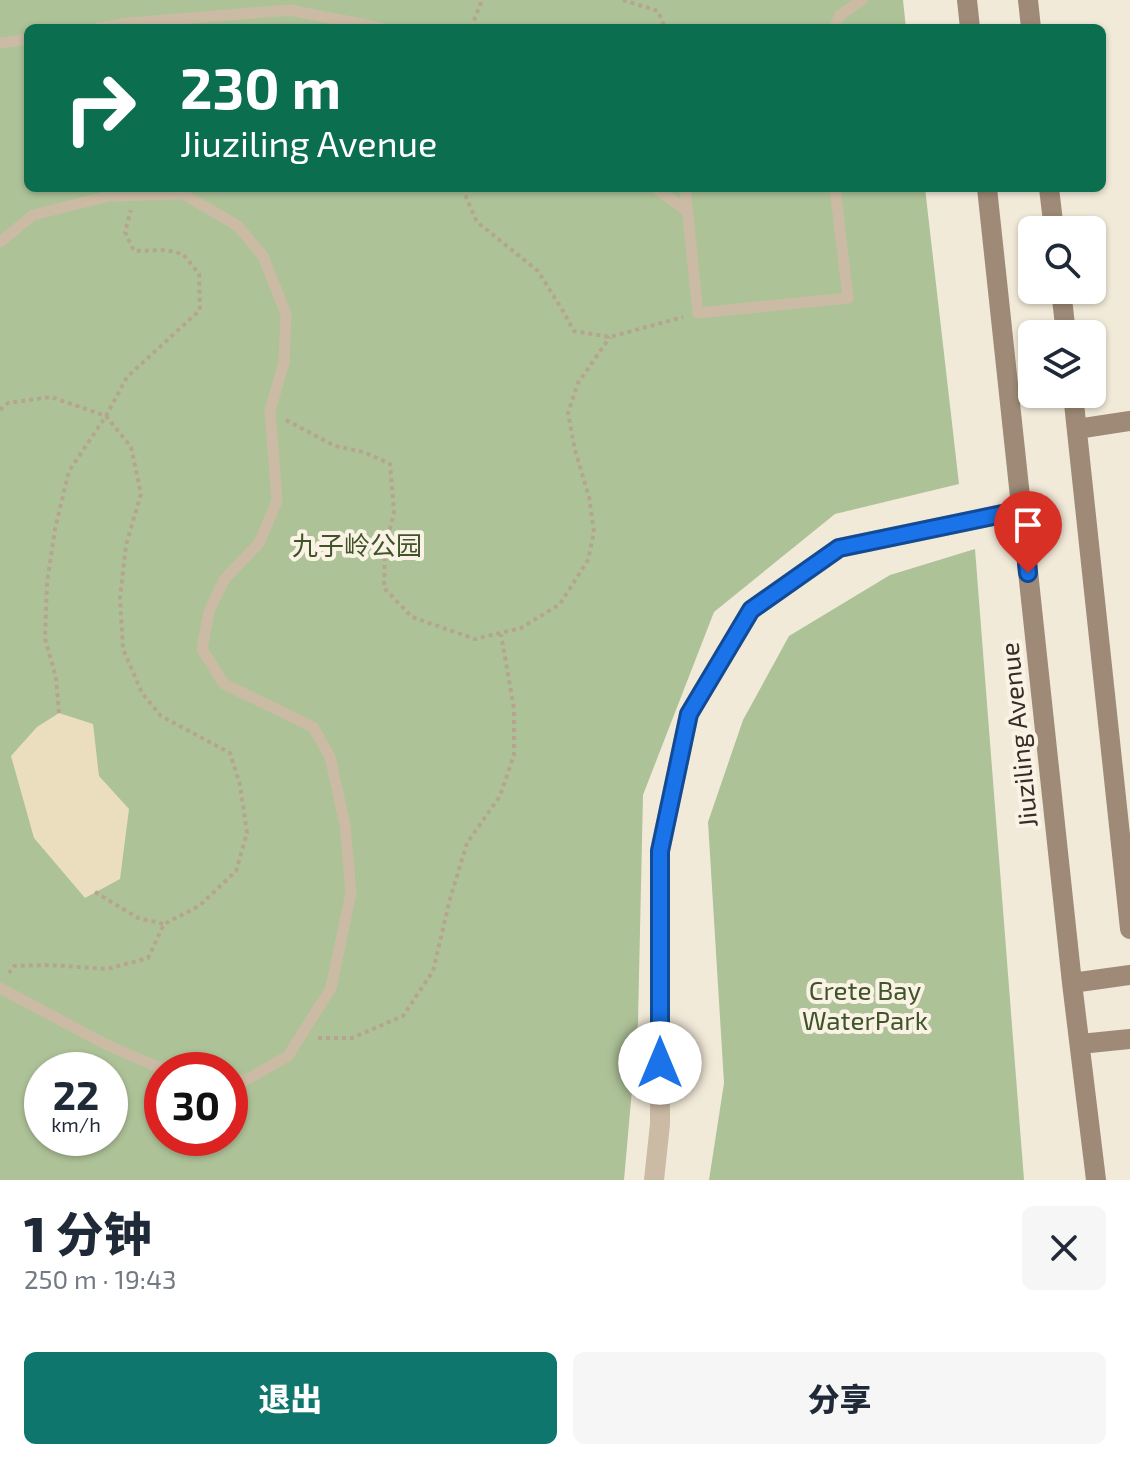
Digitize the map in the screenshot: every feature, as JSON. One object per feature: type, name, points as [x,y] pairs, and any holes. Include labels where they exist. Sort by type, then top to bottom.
[{"type":"main road","points":[[967,0],[970,24]]},
{"type":"main road","points":[[1028,0],[1031,24]]},
{"type":"main road","name":"Jiuziling Avenue","points":[[987,192],[1096,1180]]},
{"type":"main road","points":[[1049,192],[1052,216]]},
{"type":"main road","points":[[1075,408],[1130,929]]},
{"type":"main road","points":[[1077,429],[1130,421]]},
{"type":"main road","points":[[1072,983],[1130,975]]},
{"type":"main road","points":[[1080,1044],[1130,1039]]},
{"type":"street","points":[[654,1180],[660,1124],[660,851],[689,714],[751,610],[839,548],[1022,510]]},
{"type":"lane","points":[[836,24],[840,15],[862,0]]},
{"type":"lane","points":[[123,24],[290,10],[361,24]]},
{"type":"lane","points":[[0,43],[24,40]]},
{"type":"lane","points":[[661,192],[687,211]]},
{"type":"lane","points":[[685,192],[698,313],[848,298],[835,192]]},
{"type":"lane","points":[[0,242],[33,215],[109,196],[183,194],[238,226],[263,256],[286,314],[284,362],[270,411],[277,501],[259,543],[224,580],[209,611],[202,649],[224,684],[313,727],[330,757],[345,825],[351,893],[331,988],[288,1056],[248,1079]]},
{"type":"lane","points":[[0,988],[105,1044],[144,1061]]},
{"type":"path","points":[[473,24],[482,0]]},
{"type":"path","points":[[623,0],[658,11],[663,24]]},
{"type":"path","points":[[464,192],[477,222],[538,271],[574,331],[610,337],[698,313]]},
{"type":"path","points":[[59,713],[56,677],[45,639],[47,583],[55,529],[69,471],[106,416],[127,377],[200,310],[199,274],[183,254],[165,250],[134,251],[125,232],[135,195]]},
{"type":"path","points":[[270,411],[335,446],[364,452],[390,464],[394,512],[385,550],[384,588],[412,617],[475,639],[521,628],[560,604],[588,560],[594,532],[589,497],[568,413],[578,383],[610,337]]},
{"type":"path","points":[[0,410],[8,403],[51,397],[106,416],[131,447],[141,494],[126,545],[120,598],[123,649],[142,693],[161,716],[230,753],[240,785],[247,833],[236,871],[199,906],[164,924],[148,958],[107,969],[14,966],[7,976]]},
{"type":"path","points":[[299,1039],[352,1038],[403,1016],[433,971],[467,843],[500,796],[514,755],[514,709],[501,633]]},
{"type":"path","points":[[95,892],[138,918],[164,924]]},
{"type":"green space","name":"九子岭公园","points":[[0,0],[903,0],[906,24],[24,24],[24,192],[925,192],[959,484],[835,514],[714,612],[643,795],[638,1022],[624,1180],[0,1180]]},
{"type":"green space","name":"Crete Bay WaterPark","points":[[975,549],[1024,1180],[709,1180],[724,1083],[708,822],[743,720],[789,636],[890,575]]},
{"type":"shaded area","points":[[59,713],[93,724],[99,776],[129,809],[120,879],[85,898],[34,838],[11,756],[37,727]]},
{"type":"route","points":[[660,1063],[660,851],[689,714],[751,610],[839,548],[1022,510],[1028,573]]}]
